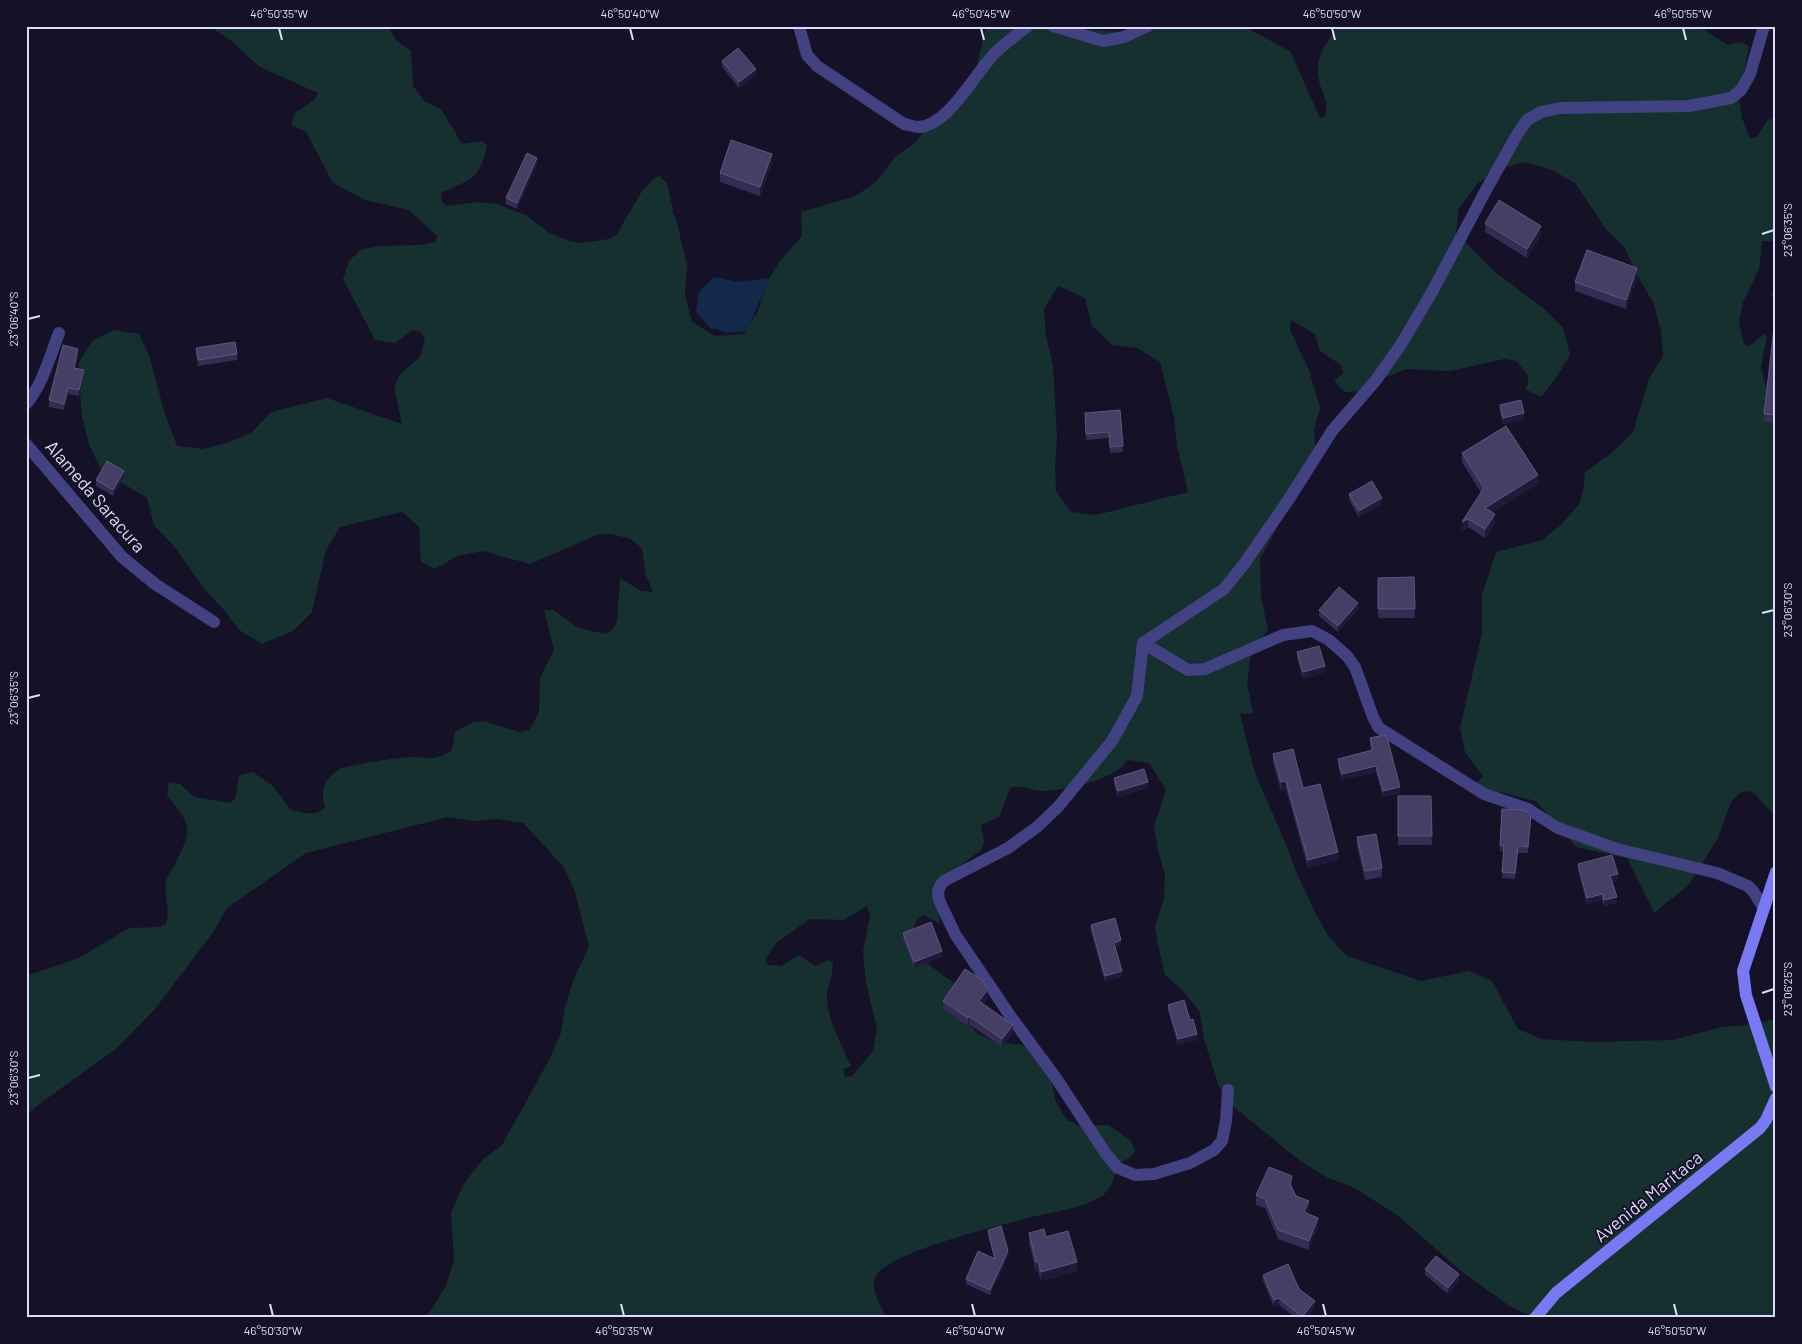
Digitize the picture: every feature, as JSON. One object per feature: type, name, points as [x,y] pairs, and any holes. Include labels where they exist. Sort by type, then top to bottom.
[{"type":"street","points":[[799,26],[807,54],[817,66],[904,124],[919,127],[943,116],[995,53],[1028,26]]},
{"type":"street","points":[[1053,26],[1103,41],[1124,37],[1148,26]]},
{"type":"street","points":[[1143,642],[1224,589],[1244,564],[1289,499],[1332,430],[1376,380],[1400,346],[1432,292],[1490,182],[1527,120],[1541,112],[1560,108],[1689,106],[1731,98],[1741,90],[1750,74],[1764,26]]},
{"type":"street","points":[[26,404],[41,380],[59,332]]},
{"type":"street","name":"Alameda Saracura","points":[[26,444],[122,557],[155,584],[214,622]]},
{"type":"street","points":[[1143,642],[1188,670],[1205,669],[1283,635],[1312,631],[1329,640],[1347,656],[1355,667],[1373,717],[1379,728],[1484,794],[1528,809],[1558,828],[1588,840],[1632,853],[1700,868],[1734,879],[1748,886],[1763,907]]},
{"type":"street","points":[[1143,642],[1137,696],[1112,741],[1087,773],[1058,807],[1037,827],[1008,848],[944,881],[938,892],[939,900],[955,934],[1011,1017],[1056,1078],[1106,1154],[1118,1168],[1135,1175],[1154,1174],[1190,1163],[1214,1150],[1222,1141],[1226,1121],[1228,1090]]},
{"type":"street","points":[[1776,872],[1743,971],[1746,996],[1776,1087]]},
{"type":"street","name":"Avenida Maritaca","points":[[1535,1318],[1556,1293],[1760,1128],[1766,1120],[1776,1098]]},
{"type":"green space","points":[[209,26],[390,26],[389,28],[396,40],[411,51],[413,86],[424,101],[441,109],[462,144],[483,141],[487,145],[481,165],[473,177],[441,193],[442,202],[447,206],[478,202],[497,204],[526,215],[548,232],[569,241],[582,243],[609,239],[617,234],[642,191],[653,179],[659,176],[667,183],[672,212],[676,219],[687,265],[685,295],[692,322],[715,336],[744,334],[758,311],[766,284],[779,262],[802,236],[801,212],[856,196],[877,181],[895,157],[916,142],[926,128],[942,124],[974,78],[986,26],[1061,26],[1064,28],[1123,32],[1140,26],[1243,26],[1290,51],[1320,118],[1325,116],[1326,99],[1319,81],[1318,62],[1323,49],[1338,26],[1703,26],[1704,30],[1728,45],[1743,42],[1749,47],[1739,96],[1742,118],[1750,138],[1756,138],[1768,120],[1776,118],[1776,241],[1762,241],[1759,269],[1743,302],[1739,322],[1744,345],[1749,346],[1764,334],[1767,337],[1761,367],[1771,406],[1776,408],[1776,817],[1755,794],[1748,791],[1740,793],[1731,802],[1718,838],[1688,886],[1656,911],[1655,914],[1627,858],[1576,847],[1536,801],[1474,786],[1483,776],[1465,752],[1460,728],[1482,633],[1482,595],[1496,552],[1542,540],[1562,524],[1580,503],[1585,479],[1584,473],[1614,451],[1633,432],[1649,379],[1663,356],[1661,332],[1654,304],[1637,275],[1625,248],[1606,229],[1575,183],[1552,170],[1525,162],[1498,169],[1477,184],[1459,208],[1456,233],[1495,272],[1543,308],[1563,328],[1570,355],[1556,378],[1541,397],[1525,389],[1528,384],[1528,375],[1516,361],[1504,359],[1450,371],[1406,369],[1384,378],[1364,391],[1344,392],[1334,381],[1343,373],[1341,365],[1320,351],[1315,334],[1291,320],[1290,330],[1309,370],[1320,408],[1314,430],[1315,446],[1302,481],[1260,559],[1261,596],[1268,630],[1250,659],[1247,683],[1253,713],[1240,714],[1255,773],[1295,869],[1328,936],[1347,956],[1421,981],[1469,971],[1492,981],[1518,1029],[1541,1039],[1592,1042],[1673,1040],[1722,1027],[1747,1025],[1776,1019],[1776,1318],[1535,1318],[1508,1305],[1461,1271],[1397,1215],[1353,1187],[1328,1178],[1299,1160],[1235,1108],[1219,1087],[1204,1039],[1200,1012],[1183,991],[1165,975],[1159,950],[1155,926],[1164,900],[1165,875],[1154,826],[1166,790],[1149,763],[1127,760],[1114,772],[1103,778],[1077,786],[1045,791],[1018,787],[1010,788],[999,817],[981,825],[984,843],[980,851],[949,874],[937,889],[940,924],[924,915],[917,920],[914,926],[917,956],[954,983],[962,1010],[976,1033],[993,1041],[1028,1046],[1048,1066],[1056,1102],[1067,1120],[1080,1126],[1109,1125],[1131,1141],[1135,1150],[1131,1157],[1119,1163],[1109,1188],[1094,1201],[1074,1208],[1000,1225],[948,1240],[922,1249],[883,1268],[875,1278],[874,1288],[877,1299],[887,1318],[424,1318],[446,1286],[454,1260],[451,1212],[464,1184],[482,1160],[502,1145],[549,1060],[561,1033],[565,1007],[573,981],[589,947],[575,892],[563,866],[523,823],[497,819],[474,821],[448,817],[306,853],[227,908],[214,931],[155,1009],[117,1048],[34,1108],[26,1116],[26,976],[79,958],[129,928],[159,927],[166,924],[168,913],[165,892],[166,882],[187,835],[185,821],[167,796],[169,782],[180,784],[194,797],[230,803],[235,799],[239,775],[253,772],[273,786],[291,810],[313,813],[325,807],[323,789],[325,784],[341,768],[376,761],[441,756],[452,750],[455,732],[473,722],[484,721],[519,732],[529,730],[539,713],[540,678],[554,650],[544,610],[553,610],[578,628],[606,634],[613,629],[617,621],[620,578],[641,591],[653,592],[646,576],[642,548],[631,539],[611,534],[597,535],[530,564],[483,551],[457,556],[435,569],[421,562],[419,527],[402,512],[340,527],[326,550],[312,612],[293,631],[262,644],[239,630],[224,610],[205,590],[173,545],[154,525],[147,498],[101,470],[89,444],[82,417],[78,364],[92,341],[114,330],[139,334],[149,355],[164,411],[177,446],[203,449],[230,442],[252,432],[271,412],[327,398],[402,424],[394,387],[400,374],[420,357],[425,338],[420,332],[413,330],[395,343],[375,340],[343,279],[349,261],[360,250],[379,246],[420,245],[435,242],[437,236],[409,210],[365,200],[333,183],[306,132],[291,125],[295,113],[315,99],[318,93],[260,67],[230,40]],"holes":[[[1058,286],[1085,298],[1092,326],[1112,345],[1137,348],[1160,362],[1174,417],[1177,446],[1188,492],[1096,515],[1071,512],[1056,491],[1057,437],[1053,365],[1046,337],[1044,309]],[[867,906],[870,915],[863,952],[866,983],[877,1028],[873,1051],[852,1076],[845,1077],[843,1069],[851,1066],[833,1025],[827,1000],[833,962],[828,960],[816,966],[799,955],[781,966],[768,965],[765,960],[776,943],[810,919],[844,920]]]},
{"type":"water","points":[[714,277],[737,282],[769,278],[747,331],[730,333],[710,328],[696,312],[699,292]]},
{"type":"building","points":[[738,48],[756,69],[739,82],[722,61]]},
{"type":"building","points":[[731,140],[772,154],[760,187],[720,173]]},
{"type":"building","points":[[527,153],[537,158],[517,203],[506,198]]},
{"type":"building","points":[[1499,200],[1541,226],[1527,249],[1485,223]]},
{"type":"building","points":[[1587,250],[1637,268],[1626,300],[1575,282]]},
{"type":"building","points":[[1776,268],[1776,296],[1773,296]]},
{"type":"building","points":[[1776,311],[1776,415],[1764,414]]},
{"type":"building","points":[[235,342],[237,354],[198,360],[196,348]]},
{"type":"building","points":[[63,345],[78,349],[74,368],[84,370],[79,390],[68,388],[64,404],[49,400]]},
{"type":"building","points":[[1521,400],[1524,413],[1503,418],[1500,405]]},
{"type":"building","points":[[1120,410],[1123,446],[1110,447],[1109,432],[1086,434],[1085,413]]},
{"type":"building","points":[[1506,426],[1538,475],[1485,508],[1495,514],[1485,529],[1468,519],[1462,522],[1484,488],[1462,453]]},
{"type":"building","points":[[107,461],[124,471],[113,490],[96,480]]},
{"type":"building","points":[[1372,481],[1382,498],[1359,511],[1349,494]]},
{"type":"building","points":[[1414,577],[1415,609],[1378,609],[1378,578]]},
{"type":"building","points":[[1339,587],[1358,603],[1338,626],[1319,610]]},
{"type":"building","points":[[1319,646],[1325,666],[1303,672],[1297,652]]},
{"type":"building","points":[[1384,735],[1387,737],[1400,787],[1383,791],[1376,766],[1342,774],[1338,759],[1373,750],[1370,738]]},
{"type":"building","points":[[1293,749],[1303,788],[1320,784],[1338,852],[1308,860],[1286,781],[1281,782],[1273,754]]},
{"type":"building","points":[[1144,769],[1148,782],[1118,791],[1114,778]]},
{"type":"building","points":[[1398,796],[1431,796],[1432,836],[1398,836]]},
{"type":"building","points":[[1502,809],[1524,810],[1531,814],[1528,847],[1518,846],[1515,873],[1502,872],[1504,846],[1500,845]]},
{"type":"building","points":[[1376,834],[1382,868],[1365,871],[1357,837]]},
{"type":"building","points":[[1612,855],[1618,874],[1610,876],[1617,897],[1604,900],[1602,894],[1587,898],[1578,864]]},
{"type":"building","points":[[1115,918],[1121,940],[1114,943],[1122,971],[1105,976],[1091,925]]},
{"type":"building","points":[[931,922],[942,951],[914,962],[903,933]]},
{"type":"building","points":[[965,969],[982,980],[988,989],[979,1001],[1013,1025],[1002,1039],[943,1001]]},
{"type":"building","points":[[1184,1000],[1190,1020],[1193,1019],[1197,1034],[1178,1039],[1168,1005]]},
{"type":"building","points":[[1269,1167],[1292,1176],[1290,1184],[1296,1196],[1309,1201],[1304,1212],[1318,1218],[1309,1241],[1278,1230],[1265,1199],[1256,1195]]},
{"type":"building","points":[[1001,1226],[1008,1251],[990,1290],[966,1279],[978,1251],[995,1259],[988,1230]]},
{"type":"building","points":[[1044,1229],[1046,1237],[1068,1231],[1077,1262],[1041,1272],[1038,1262],[1036,1262],[1029,1233]]},
{"type":"building","points":[[1436,1256],[1459,1274],[1448,1288],[1425,1269]]},
{"type":"building","points":[[1288,1264],[1299,1289],[1315,1301],[1302,1317],[1279,1298],[1274,1300],[1263,1275]]}]
